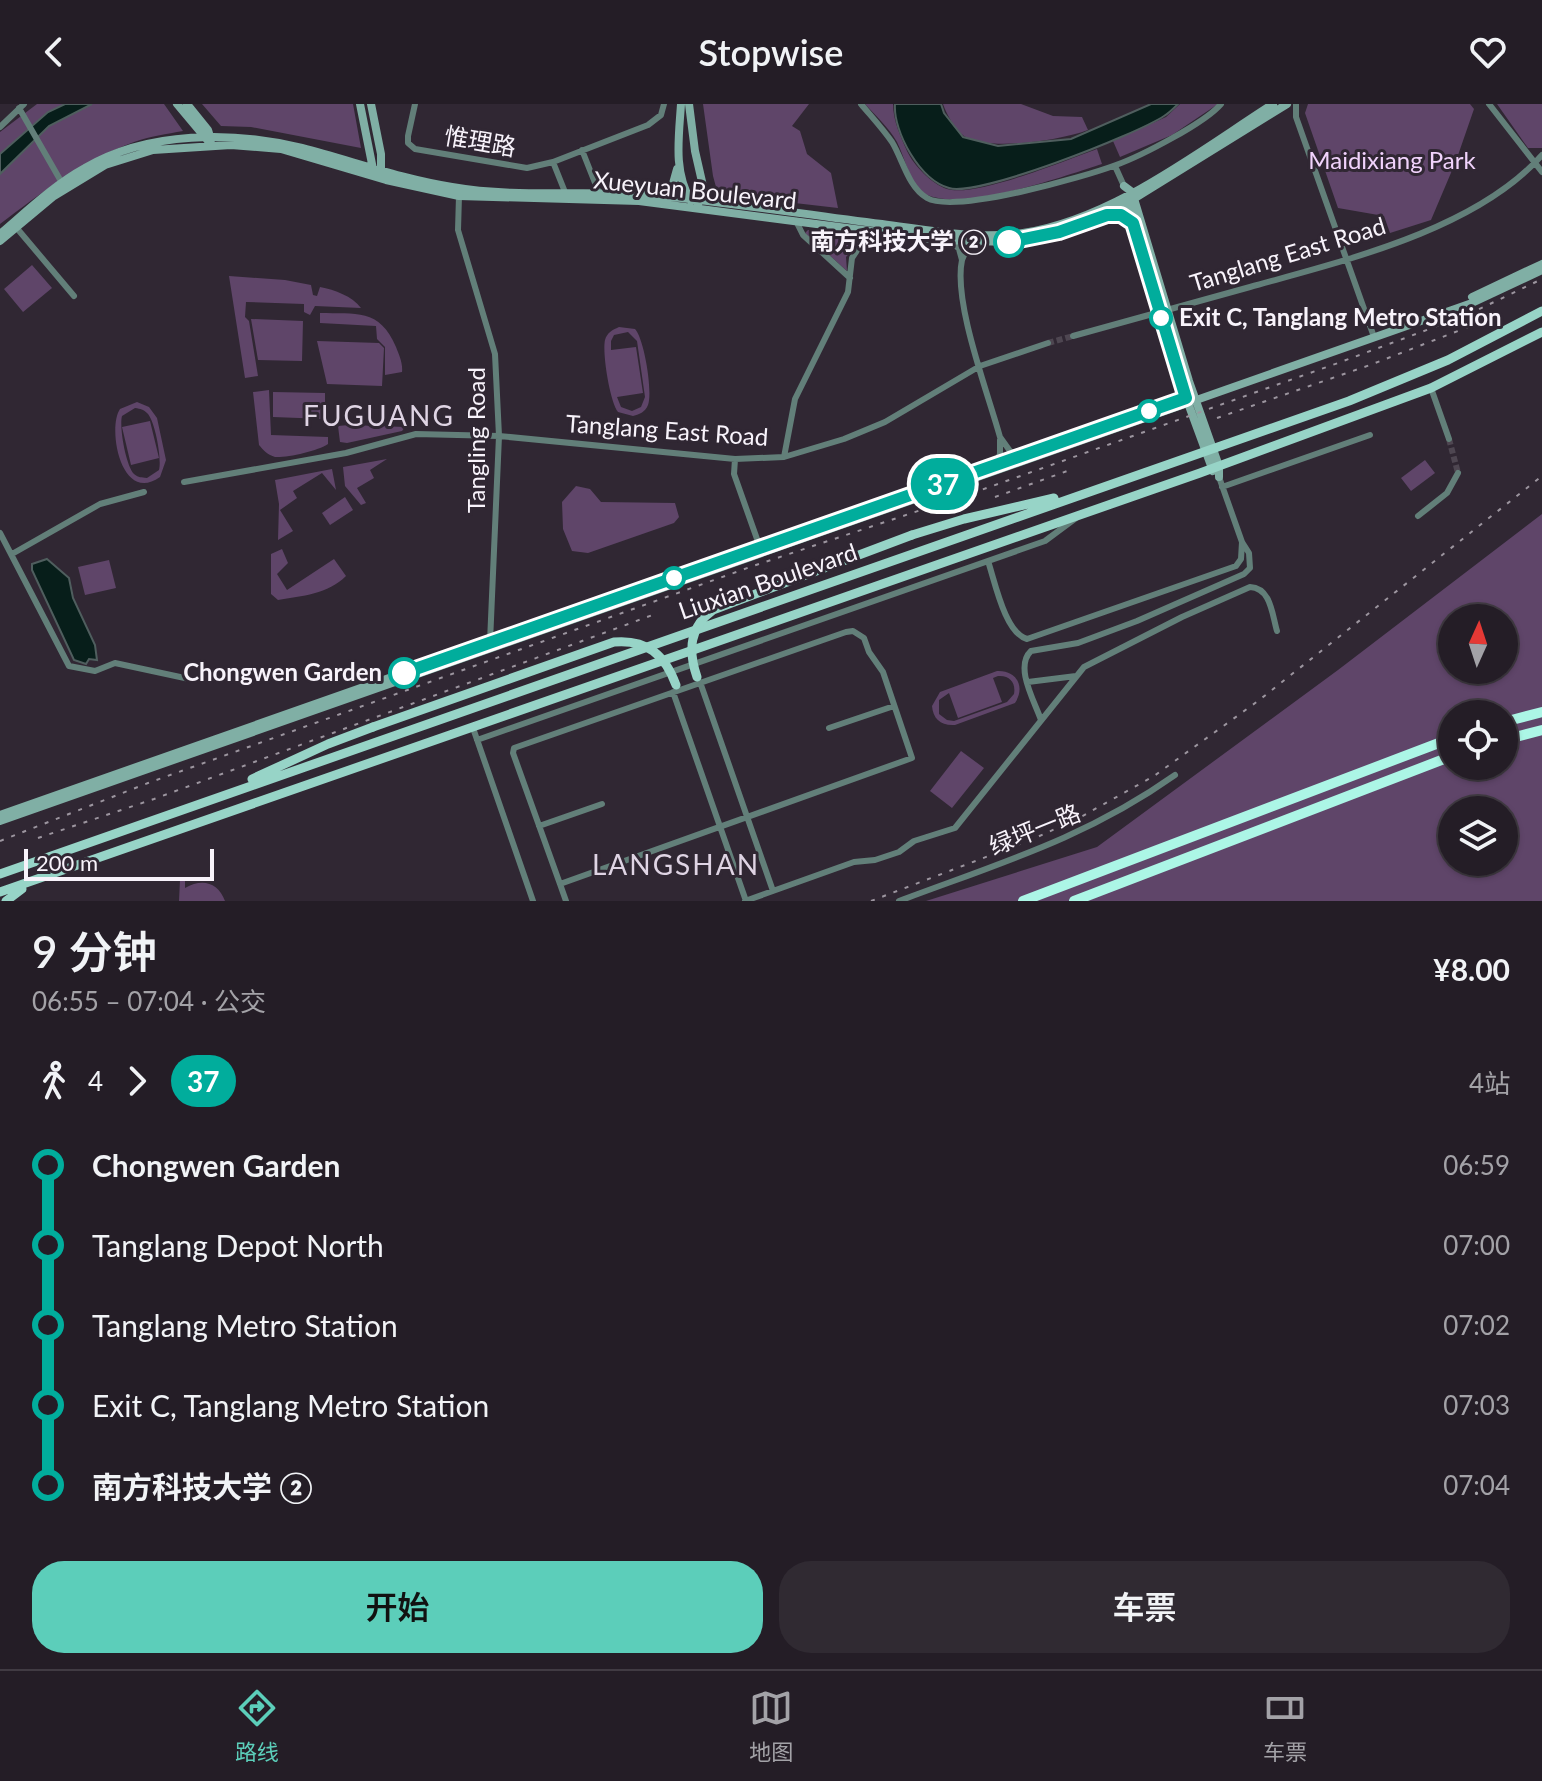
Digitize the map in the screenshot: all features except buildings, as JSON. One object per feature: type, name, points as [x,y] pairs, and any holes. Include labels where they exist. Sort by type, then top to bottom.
[{"type":"highway","points":[[1518,718],[1542,712]]},
{"type":"highway","points":[[1518,736],[1542,730]]},
{"type":"highway","points":[[1023,901],[1438,743]]},
{"type":"highway","points":[[1074,901],[1438,761]]},
{"type":"main road","points":[[177,104],[209,140]]},
{"type":"main road","points":[[187,104],[208,130],[209,140]]},
{"type":"main road","points":[[360,104],[377,174]]},
{"type":"main road","points":[[371,104],[381,158],[377,174]]},
{"type":"main road","points":[[659,196],[669,192],[674,183],[681,104]]},
{"type":"main road","points":[[689,104],[703,186],[696,203]]},
{"type":"main road","name":"Xueyuan Boulevard","points":[[0,241],[62,183],[89,166],[126,149],[166,141],[209,140],[281,149],[459,196],[696,203],[941,232],[1011,234],[1051,227],[1090,213],[1128,195],[1275,107],[1287,104]]},
{"type":"main road","name":"Xueyuan Boulevard","points":[[0,234],[66,187],[105,165],[153,150],[209,140]]},
{"type":"main road","points":[[679,148],[681,174],[696,203]]},
{"type":"main road","name":"Xueyuan Boulevard","points":[[377,174],[466,189],[659,196],[796,221],[979,243],[1043,236],[1107,215],[1128,195]]},
{"type":"main road","points":[[1128,195],[1133,223],[1163,310]]},
{"type":"main road","points":[[1128,195],[1216,471]]},
{"type":"main road","points":[[1107,215],[1121,215],[1133,223]]},
{"type":"main road","points":[[0,821],[1373,335],[1542,267]]},
{"type":"main road","name":"Liuxian Boulevard","points":[[0,874],[1408,378],[1485,343],[1542,311]]},
{"type":"main road","name":"Liuxian Boulevard","points":[[0,892],[1080,515],[1216,471],[1431,388],[1542,332]]},
{"type":"main road","points":[[0,815],[1191,399]]},
{"type":"main road","points":[[698,681],[691,655],[692,639],[699,622],[713,610],[912,535],[964,519],[1108,485]]},
{"type":"main road","points":[[204,802],[307,753],[373,727],[614,642],[634,642],[651,648],[667,664],[675,689]]},
{"type":"main road","points":[[0,868],[16,868]]},
{"type":"main road","points":[[6,901],[43,877]]},
{"type":"street","name":"惟理路","points":[[415,104],[408,136],[408,143],[415,149],[527,168],[553,162],[648,125],[661,115],[664,104]]},
{"type":"street","points":[[861,104],[892,142],[923,196],[948,203],[1035,189],[1115,166],[1204,119],[1221,104]]},
{"type":"street","points":[[1296,104],[1296,117],[1373,335]]},
{"type":"street","points":[[1489,104],[1542,172]]},
{"type":"street","points":[[1275,107],[1289,111],[1296,117]]},
{"type":"street","points":[[0,127],[21,108],[62,183]]},
{"type":"street","points":[[582,150],[599,193]]},
{"type":"street","name":"Tanglang East Road","points":[[1073,336],[1368,254],[1489,199],[1542,155]]},
{"type":"street","points":[[553,162],[565,192]]},
{"type":"street","points":[[1115,166],[1128,195]]},
{"type":"street","name":"Tangling Road","points":[[459,196],[458,230],[495,354],[499,436],[490,642]]},
{"type":"street","points":[[796,221],[803,235],[850,278]]},
{"type":"street","points":[[15,225],[74,296]]},
{"type":"street","points":[[784,457],[795,399],[848,292],[852,258],[860,246],[861,230]]},
{"type":"street","points":[[951,241],[959,249],[962,260],[963,307],[1000,437],[1000,454],[995,465]]},
{"type":"street","points":[[962,260],[970,247],[979,243]]},
{"type":"street","name":"Tanglang East Road","points":[[184,482],[346,453],[416,434],[499,436],[735,459],[784,457],[842,440],[885,422],[980,366],[1048,343]]},
{"type":"street","points":[[1431,388],[1449,439]]},
{"type":"street","points":[[1222,487],[1370,435]]},
{"type":"street","points":[[1000,437],[1010,451],[1021,456]]},
{"type":"street","points":[[735,459],[734,474],[762,550]]},
{"type":"street","points":[[1041,720],[1023,665],[1031,651],[1078,643],[1248,571],[1251,558],[1216,471]]},
{"type":"street","points":[[1418,516],[1447,493],[1458,473]]},
{"type":"street","points":[[12,554],[100,504],[144,492]]},
{"type":"street","points":[[477,740],[988,561],[1052,537],[1080,515]]},
{"type":"street","points":[[0,533],[69,666],[95,671],[115,663],[194,680]]},
{"type":"street","points":[[988,561],[1010,625],[1016,634],[1027,639],[1236,566],[1241,559],[1242,542]]},
{"type":"street","points":[[675,689],[746,901],[854,862],[875,860],[899,852],[914,841],[955,828],[1090,663],[1250,587],[1259,587],[1266,593],[1277,631]]},
{"type":"street","points":[[560,884],[912,758],[883,672],[869,652],[864,638],[853,631],[698,681],[514,748],[539,826],[566,901]]},
{"type":"street","points":[[1028,682],[1077,676]]},
{"type":"street","points":[[698,681],[773,891]]},
{"type":"street","points":[[829,728],[894,706]]},
{"type":"street","points":[[473,728],[533,901]]},
{"type":"street","name":"绿坪一路","points":[[899,901],[1071,837],[1139,801],[1175,775]]},
{"type":"street","points":[[539,826],[602,804]]},
{"type":"green space","points":[[37,104],[164,104],[183,131],[140,140],[98,158],[31,200],[0,224],[0,132]]},
{"type":"green space","points":[[202,104],[353,104],[361,148],[251,127],[221,126]]},
{"type":"green space","points":[[703,104],[809,104],[792,126],[800,131],[807,154],[831,173],[838,208],[725,195],[716,187],[713,176]]},
{"type":"green space","points":[[865,104],[893,104],[894,117],[910,157],[930,179],[947,189],[978,188],[998,183],[1097,149],[1102,164],[1007,192],[953,199],[932,197],[918,188],[894,137]]},
{"type":"green space","points":[[943,104],[1021,104],[1053,116],[1082,117],[1088,130],[1025,143],[975,141],[957,130]]},
{"type":"green space","points":[[1180,104],[1218,104],[1172,135],[1120,157],[1113,141],[1166,117]]},
{"type":"green space","name":"Maidixiang Park","points":[[1308,104],[1470,104],[1474,109],[1431,220],[1390,233],[1384,216],[1338,208],[1305,113]]},
{"type":"green space","points":[[1497,104],[1542,104],[1542,148],[1528,148]]},
{"type":"green space","points":[[808,230],[853,236],[856,246],[846,257],[847,271],[805,233]]},
{"type":"green space","points":[[32,265],[52,288],[23,312],[4,289]]},
{"type":"green space","points":[[229,276],[311,285],[313,295],[317,296],[320,287],[326,288],[348,297],[361,308],[315,306],[310,315],[304,312],[304,304],[246,302],[245,317],[249,321],[258,376],[245,378]]},
{"type":"green space","points":[[320,313],[355,314],[374,319],[390,334],[402,372],[385,375],[385,347],[377,339],[376,326],[320,323]]},
{"type":"green space","points":[[251,319],[303,321],[302,361],[258,360]]},
{"type":"green space","points":[[619,327],[635,329],[647,366],[648,405],[633,416],[618,412],[607,377],[605,340]],"holes":[[[628,332],[637,341],[645,397],[641,407],[632,411],[621,407],[617,397],[643,393],[636,347],[611,350],[611,341],[614,335]]]},
{"type":"green space","points":[[317,341],[379,343],[384,348],[382,386],[327,384]]},
{"type":"green space","points":[[269,390],[271,435],[328,437],[328,444],[287,456],[275,457],[264,450],[259,445],[253,392]]},
{"type":"green space","points":[[273,392],[325,393],[325,419],[273,417]]},
{"type":"green space","points":[[137,402],[149,407],[157,418],[166,460],[160,477],[147,483],[135,481],[127,473],[120,461],[115,432],[120,409]],"holes":[[[135,408],[150,417],[159,449],[159,470],[147,478],[137,476],[131,470],[122,437],[122,416]]]},
{"type":"green space","points":[[150,421],[159,458],[131,465],[122,427]]},
{"type":"green space","points":[[338,426],[405,427],[402,431],[340,442]]},
{"type":"green space","points":[[387,459],[370,470],[374,478],[357,488],[366,503],[361,505],[345,486],[343,467]]},
{"type":"green space","points":[[1425,460],[1435,473],[1411,491],[1401,478]]},
{"type":"green space","points":[[332,469],[336,490],[322,473],[293,491],[297,498],[280,510],[293,531],[278,540],[279,504],[275,480]]},
{"type":"green space","points":[[576,486],[590,489],[601,502],[675,503],[679,517],[674,523],[588,553],[572,551],[563,529],[562,502]]},
{"type":"green space","points":[[345,497],[353,510],[330,525],[322,513]]},
{"type":"green space","points":[[1542,514],[1542,901],[926,901],[1097,847],[1338,670]]},
{"type":"green space","points":[[282,549],[288,563],[277,574],[287,590],[334,559],[346,576],[323,590],[278,600],[271,594],[271,554]]},
{"type":"green space","points":[[109,560],[116,588],[85,595],[78,567]]},
{"type":"green space","points":[[997,671],[1014,676],[1020,691],[1015,703],[955,725],[942,723],[934,715],[932,706],[940,692]],"holes":[[[993,678],[1009,678],[1014,686],[1014,694],[1007,702],[954,721],[939,714],[939,700],[949,693],[958,718],[1002,702]]]},
{"type":"green space","points":[[961,751],[984,768],[952,808],[930,791]]},
{"type":"green space","points":[[180,880],[185,880],[185,888],[197,883],[214,886],[225,901],[179,901]]},
{"type":"shaded area","points":[[65,104],[92,104],[49,126],[0,174],[0,154],[48,112]]},
{"type":"shaded area","points":[[895,104],[941,104],[944,113],[963,137],[998,146],[1071,139],[1151,104],[1178,104],[1148,125],[1091,150],[991,183],[949,188],[928,175],[910,154],[899,128]]},
{"type":"shaded area","points":[[47,559],[69,578],[73,598],[95,645],[97,660],[89,659],[86,664],[74,660],[32,570],[32,564]]},
{"type":"tunnel","points":[[1048,343],[1073,336]]},
{"type":"tunnel","points":[[1449,439],[1458,473]]},
{"type":"railway","points":[[0,841],[148,783],[753,566],[981,490],[1338,363],[1467,315],[1542,279]]},
{"type":"railway","points":[[1217,418],[1476,324]]},
{"type":"railway","points":[[995,497],[1070,470]]},
{"type":"railway","points":[[871,901],[1033,839],[1079,818],[1154,776],[1258,701],[1542,476]]},
{"type":"railway","points":[[38,838],[154,799],[658,613]]},
{"type":"bus line","name":"37","points":[[404,673],[1186,398],[1133,223],[1121,215],[1107,215],[1059,232],[1009,242]]},
{"type":"place","name":"南方科技大学 ②","points":[[1009,242]]},
{"type":"place","name":"Exit C, Tanglang Metro Station","points":[[1161,318]]},
{"type":"place","name":"Chongwen Garden","points":[[404,673]]},
{"type":"district","name":"FUGUANG","points":[[379,416]]},
{"type":"district","name":"LANGSHAN","points":[[676,865]]}]
